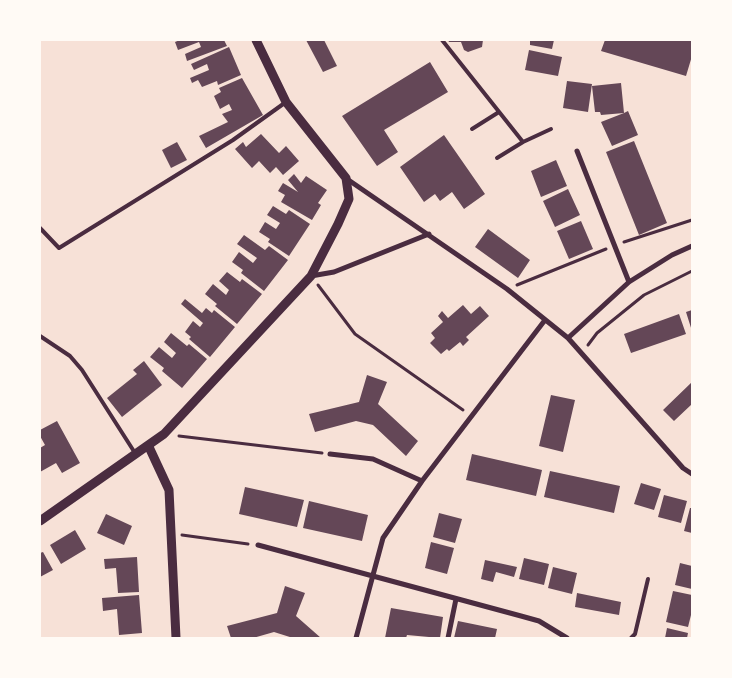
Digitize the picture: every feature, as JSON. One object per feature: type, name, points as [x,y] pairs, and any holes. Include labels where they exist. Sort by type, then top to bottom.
[{"type":"street","points":[[256,40],[286,102],[346,178],[507,289],[568,338],[683,468],[692,474]]},
{"type":"street","points":[[577,152],[629,282]]},
{"type":"street","points":[[40,521],[149,447],[164,434],[311,276],[349,199],[346,178]]},
{"type":"street","points":[[311,276],[334,272],[429,234]]},
{"type":"street","points":[[568,338],[629,282],[672,255],[692,246]]},
{"type":"street","points":[[356,638],[383,538],[422,482],[545,320]]},
{"type":"street","points":[[149,447],[169,490],[176,638]]},
{"type":"street","points":[[330,454],[373,459],[422,482]]},
{"type":"street","points":[[258,545],[539,621],[567,638]]},
{"type":"street","points":[[448,638],[456,599]]},
{"type":"lane","points":[[442,40],[523,142]]},
{"type":"lane","points":[[40,228],[59,248],[234,140],[286,102]]},
{"type":"lane","points":[[472,130],[499,112]]},
{"type":"lane","points":[[497,158],[523,142],[551,130]]},
{"type":"lane","points":[[40,336],[70,356],[82,370],[137,455]]},
{"type":"lane","points":[[632,638],[648,579]]},
{"type":"path","points":[[507,289],[614,246],[692,220]]},
{"type":"path","points":[[582,352],[596,333],[644,295],[692,271]]},
{"type":"path","points":[[311,276],[355,334],[472,416]]},
{"type":"path","points":[[164,434],[330,454]]},
{"type":"path","points":[[172,534],[258,545]]},
{"type":"building","points":[[180,40],[224,40],[227,46],[187,61],[185,54],[201,47],[199,42],[178,50],[175,42]]},
{"type":"building","points":[[306,40],[324,40],[337,66],[323,72]]},
{"type":"building","points":[[448,40],[483,40],[482,47],[468,52],[464,50],[461,42],[449,42]]},
{"type":"building","points":[[530,40],[554,40],[552,49],[530,45]]},
{"type":"building","points":[[605,40],[692,40],[692,56],[686,76],[601,51]]},
{"type":"building","points":[[229,47],[241,75],[218,85],[217,81],[202,87],[198,80],[192,83],[190,78],[209,70],[207,64],[194,70],[191,64]]},
{"type":"building","points":[[529,50],[562,57],[558,76],[525,70]]},
{"type":"building","points":[[430,62],[448,92],[384,130],[398,152],[377,166],[342,116]]},
{"type":"building","points":[[242,78],[263,115],[206,148],[199,136],[228,122],[222,114],[232,110],[229,104],[220,109],[214,96],[221,92],[219,88]]},
{"type":"building","points":[[567,81],[592,84],[588,112],[563,108]]},
{"type":"building","points":[[621,83],[624,113],[601,115],[600,112],[595,112],[592,86]]},
{"type":"building","points":[[628,111],[638,135],[612,146],[601,122]]},
{"type":"building","points":[[261,134],[279,153],[286,146],[299,161],[283,175],[276,167],[270,173],[259,161],[252,168],[235,149],[243,142],[246,147]]},
{"type":"building","points":[[444,135],[485,194],[464,209],[452,192],[440,201],[435,194],[424,202],[400,167]]},
{"type":"building","points":[[634,141],[667,223],[639,235],[606,152]]},
{"type":"building","points":[[177,142],[187,160],[171,168],[162,150]]},
{"type":"building","points":[[556,160],[567,186],[541,197],[531,171]]},
{"type":"building","points":[[294,174],[301,183],[306,176],[327,190],[318,203],[321,205],[312,220],[281,202],[285,195],[278,191],[283,183],[298,192],[288,180]]},
{"type":"building","points":[[568,189],[580,215],[555,227],[543,201]]},
{"type":"building","points":[[273,206],[286,214],[289,210],[310,224],[289,256],[268,242],[270,239],[259,232],[265,222],[276,229],[280,223],[267,215]]},
{"type":"building","points":[[581,221],[593,249],[569,259],[557,231]]},
{"type":"building","points":[[488,229],[530,260],[518,278],[475,247]]},
{"type":"building","points":[[244,235],[265,250],[269,246],[288,260],[264,291],[241,273],[243,270],[232,262],[239,252],[253,263],[257,258],[237,244]]},
{"type":"building","points":[[227,272],[240,282],[242,279],[262,294],[237,324],[215,306],[217,304],[205,294],[213,284],[226,295],[229,290],[219,281]]},
{"type":"building","points":[[185,299],[202,313],[206,308],[212,313],[214,310],[235,327],[210,357],[189,339],[191,337],[185,332],[193,321],[200,327],[203,323],[181,304]]},
{"type":"building","points":[[463,305],[471,314],[480,306],[489,316],[466,337],[469,340],[463,346],[460,342],[449,351],[447,349],[441,354],[430,343],[435,338],[431,333],[443,322],[438,316],[442,311],[448,318]]},
{"type":"building","points":[[692,310],[692,331],[686,312]]},
{"type":"building","points":[[679,314],[686,334],[631,353],[624,334]]},
{"type":"building","points":[[171,333],[187,346],[189,344],[207,359],[182,388],[162,371],[164,368],[150,357],[159,347],[172,358],[176,353],[164,342]]},
{"type":"building","points":[[144,361],[162,385],[122,417],[107,398],[137,374],[133,370]]},
{"type":"building","points":[[367,375],[387,382],[378,404],[418,441],[406,456],[373,425],[356,421],[315,432],[309,414],[359,402]]},
{"type":"building","points":[[692,382],[692,404],[674,421],[663,410]]},
{"type":"building","points":[[551,395],[575,400],[563,452],[539,446]]},
{"type":"building","points":[[57,421],[80,463],[62,473],[56,463],[40,472],[40,448],[45,445],[40,436],[40,430]]},
{"type":"building","points":[[472,454],[542,470],[536,496],[466,480]]},
{"type":"building","points":[[550,471],[620,486],[614,513],[544,497]]},
{"type":"building","points":[[641,483],[661,489],[654,510],[634,504]]},
{"type":"building","points":[[245,487],[304,500],[297,527],[239,514]]},
{"type":"building","points":[[664,495],[687,501],[681,523],[658,517]]},
{"type":"building","points":[[309,501],[368,515],[362,541],[303,528]]},
{"type":"building","points":[[690,508],[692,508],[692,533],[684,531]]},
{"type":"building","points":[[439,513],[462,519],[455,543],[433,537]]},
{"type":"building","points":[[106,514],[132,526],[124,545],[97,533]]},
{"type":"building","points":[[75,530],[86,549],[61,564],[50,545]]},
{"type":"building","points":[[431,542],[454,548],[447,574],[425,568]]},
{"type":"building","points":[[43,552],[53,570],[40,577],[40,553]]},
{"type":"building","points":[[137,557],[139,592],[118,593],[116,568],[105,569],[104,559]]},
{"type":"building","points":[[524,558],[549,564],[544,585],[519,579]]},
{"type":"building","points":[[485,560],[517,567],[514,577],[496,572],[493,582],[481,579]]},
{"type":"building","points":[[680,563],[692,566],[692,589],[675,585]]},
{"type":"building","points":[[553,567],[577,573],[572,594],[548,588]]},
{"type":"building","points":[[285,586],[305,593],[296,616],[321,638],[293,638],[274,632],[253,638],[231,638],[227,626],[277,613]]},
{"type":"building","points":[[673,591],[692,595],[692,611],[688,627],[666,622]]},
{"type":"building","points":[[577,593],[621,602],[619,615],[575,607]]},
{"type":"building","points":[[139,595],[142,633],[119,635],[117,609],[103,611],[102,598]]},
{"type":"building","points":[[391,608],[443,617],[440,638],[407,635],[406,638],[385,638]]},
{"type":"building","points":[[458,621],[497,629],[495,638],[454,638]]},
{"type":"building","points":[[667,628],[688,633],[687,638],[665,638]]}]
